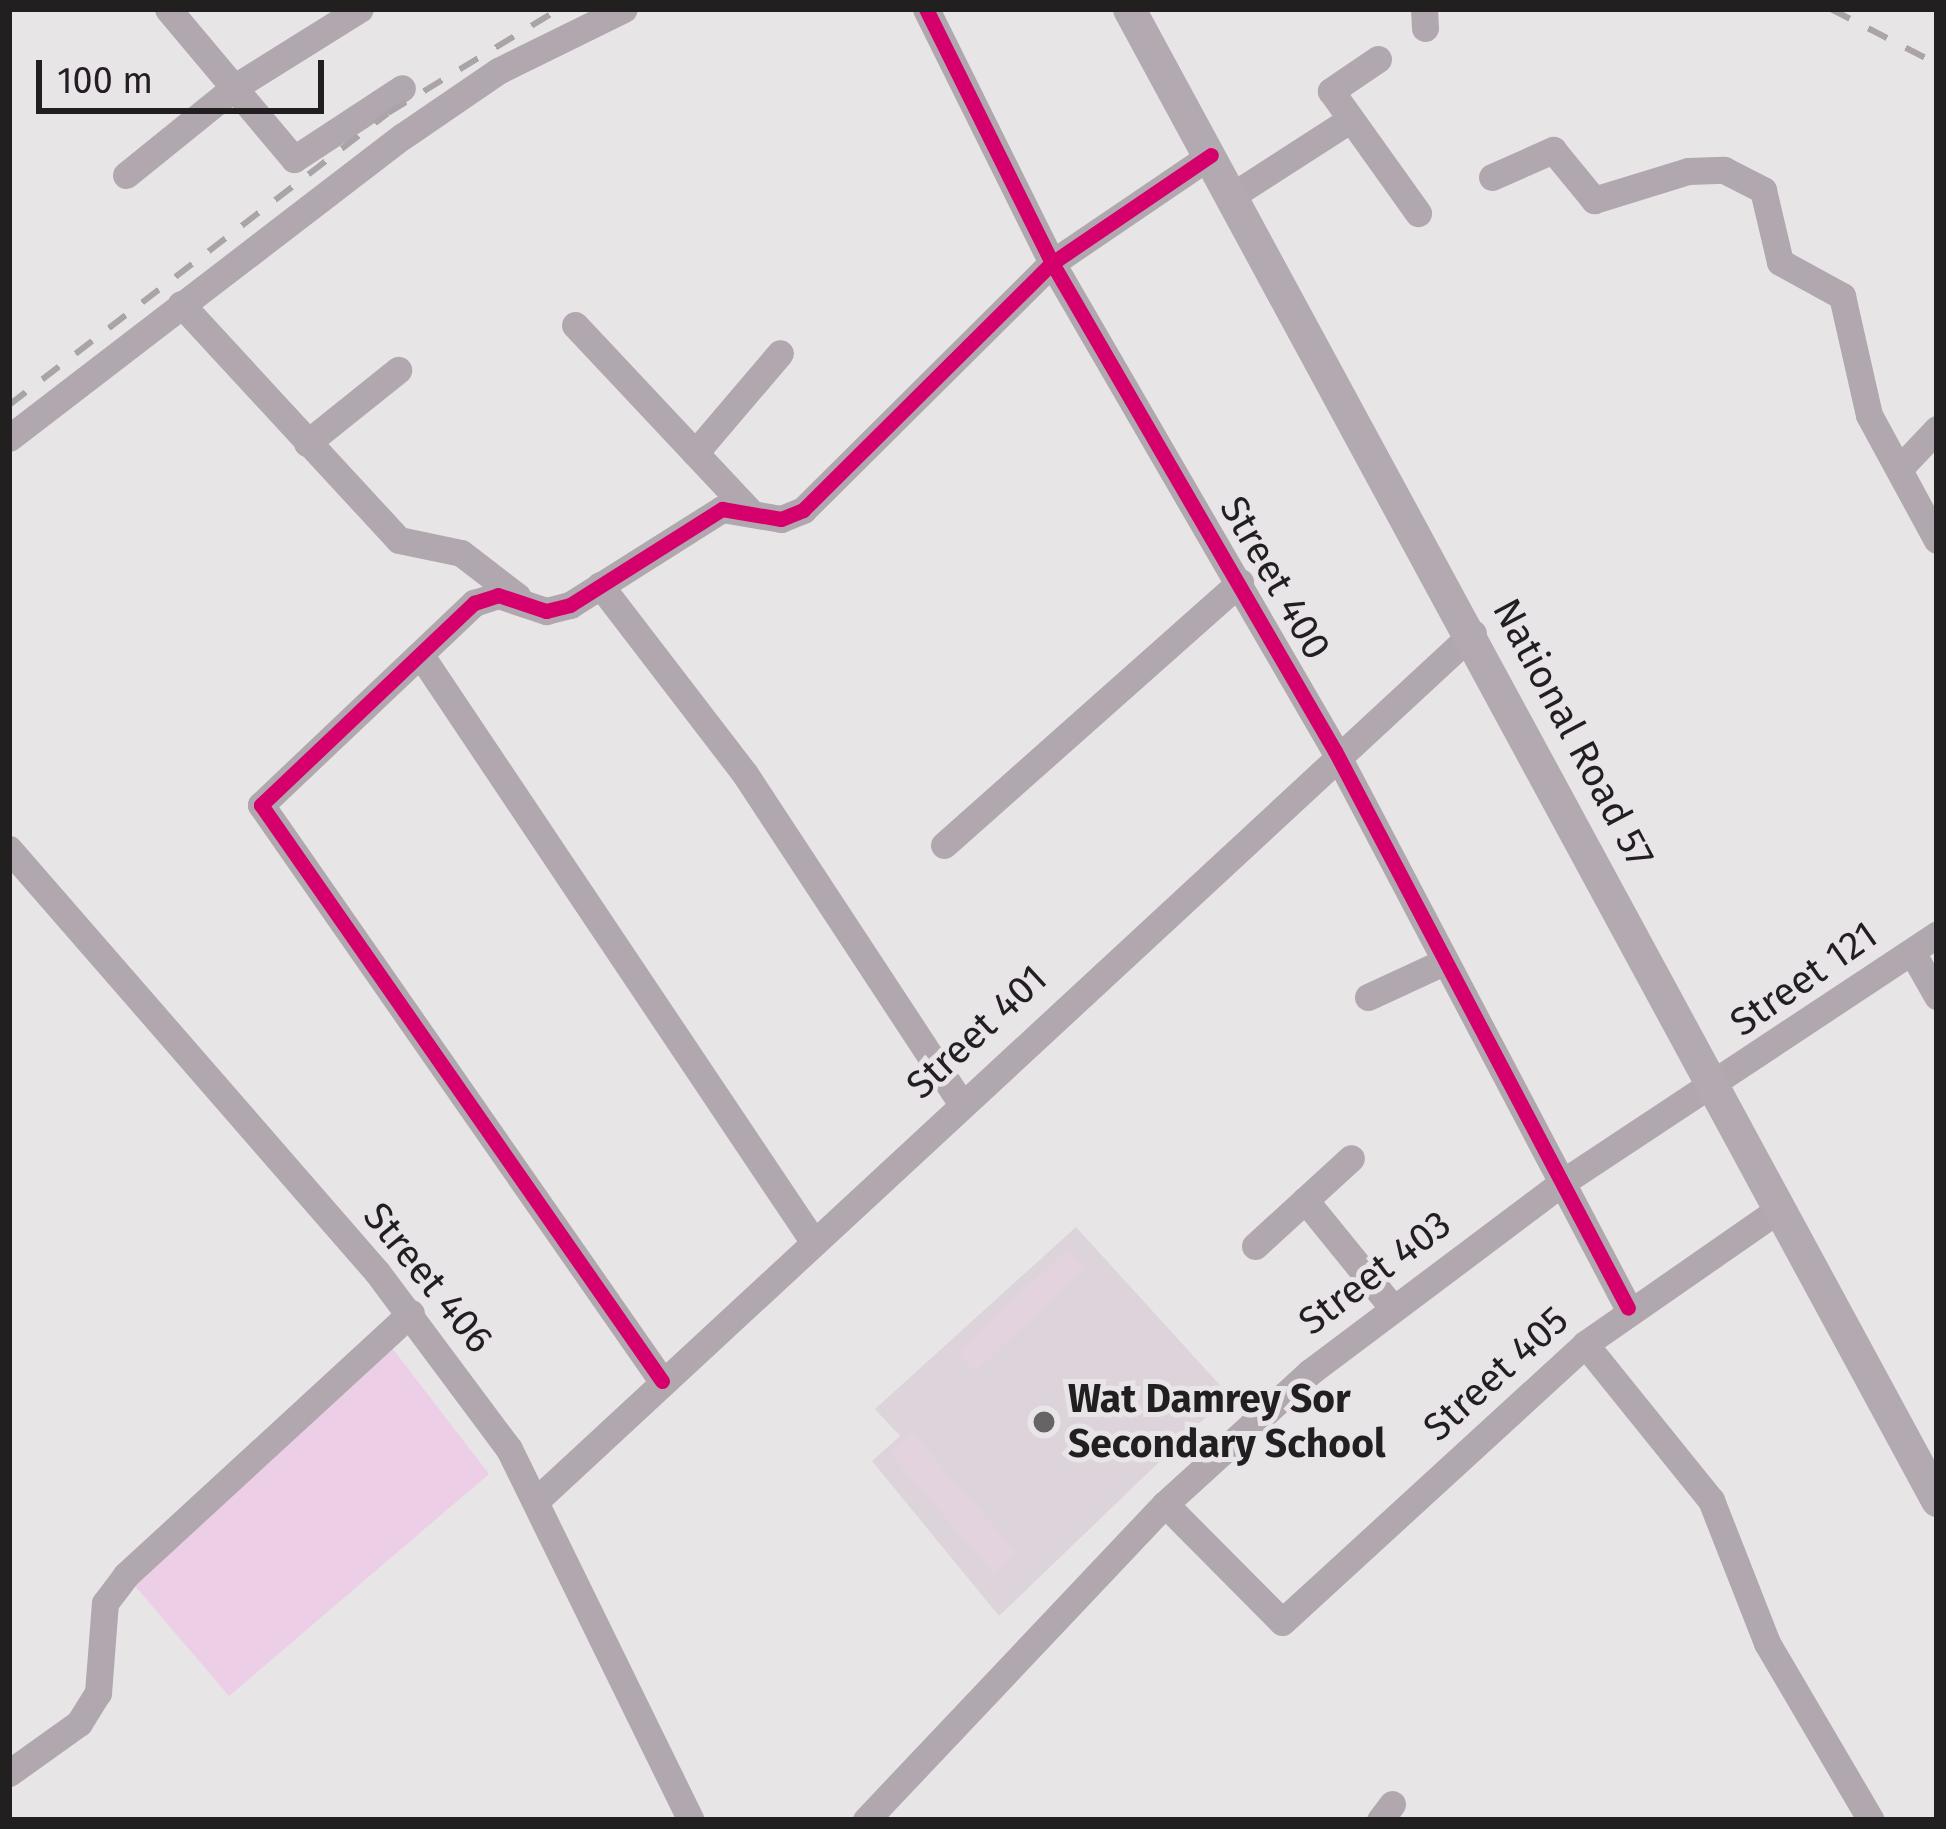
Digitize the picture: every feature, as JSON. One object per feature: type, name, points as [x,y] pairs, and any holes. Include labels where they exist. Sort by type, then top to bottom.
[{"type":"main road","name":"National Road 57","points":[[1129,9],[1473,633],[1937,1499]]},
{"type":"street","points":[[168,9],[294,160],[402,88]]},
{"type":"street","points":[[125,175],[235,87],[360,9]]},
{"type":"street","points":[[9,438],[181,304],[498,71],[624,9]]},
{"type":"street","name":"Street 400","points":[[926,9],[1052,263],[1335,751],[1439,964],[1628,1308]]},
{"type":"street","points":[[1378,58],[1330,91],[1418,214]]},
{"type":"street","points":[[1233,195],[1348,121]]},
{"type":"street","points":[[1492,177],[1552,151],[1594,200],[1688,171],[1753,182],[1771,206],[1780,262],[1842,296],[1859,385],[1937,540]]},
{"type":"street","points":[[181,304],[399,540],[461,553],[517,596],[546,611],[600,585],[722,509],[748,509],[782,519],[803,510],[1052,263],[1210,154]]},
{"type":"street","points":[[575,326],[748,509]]},
{"type":"street","points":[[695,453],[780,352]]},
{"type":"street","points":[[308,443],[398,370]]},
{"type":"street","points":[[1899,469],[1937,428]]},
{"type":"street","points":[[944,845],[1240,582]]},
{"type":"street","points":[[600,585],[745,774],[960,1101]]},
{"type":"street","points":[[517,596],[475,603],[261,811],[662,1382]]},
{"type":"street","name":"Street 401","points":[[541,1496],[1335,751],[1473,633]]},
{"type":"street","points":[[422,657],[811,1238]]},
{"type":"street","name":"Street 406","points":[[9,849],[411,1313],[541,1496],[691,1820]]},
{"type":"street","name":"Street 121","points":[[1715,1088],[1937,934]]},
{"type":"street","points":[[1912,952],[1937,996]]},
{"type":"street","points":[[1368,997],[1439,964]]},
{"type":"street","name":"Street 403","points":[[866,1820],[1165,1504],[1391,1306],[1560,1184],[1715,1088]]},
{"type":"street","points":[[1255,1246],[1351,1158]]},
{"type":"street","points":[[1305,1200],[1391,1306]]},
{"type":"street","name":"Street 405","points":[[1165,1504],[1282,1622],[1628,1308],[1781,1208]]},
{"type":"street","points":[[9,1773],[79,1723],[98,1693],[105,1604],[126,1575],[411,1313]]},
{"type":"street","points":[[1585,1344],[1711,1500],[1767,1643],[1871,1820]]},
{"type":"shaded area","name":"Wat Damrey Sor Secondary School","points":[[1076,1227],[1229,1395],[999,1616],[872,1461],[900,1436],[875,1409]]},
{"type":"shaded area","points":[[389,1344],[489,1474],[229,1696],[129,1579]]},
{"type":"building","points":[[1068,1249],[1086,1268],[975,1372],[957,1352]]},
{"type":"building","points":[[913,1433],[1017,1553],[993,1573],[890,1453]]},
{"type":"railway","points":[[9,405],[388,113],[559,9]]},
{"type":"railway","points":[[1831,9],[1937,64]]},
{"type":"cycle path","points":[[926,9],[1052,263],[1335,751],[1628,1308]]},
{"type":"cycle path","points":[[662,1381],[261,805],[474,603],[498,595],[546,611],[570,605],[722,509],[781,519],[803,510],[1052,263],[1211,155]]},
{"type":"place","name":"Wat Damrey Sor Secondary School","points":[[1044,1422]]}]
